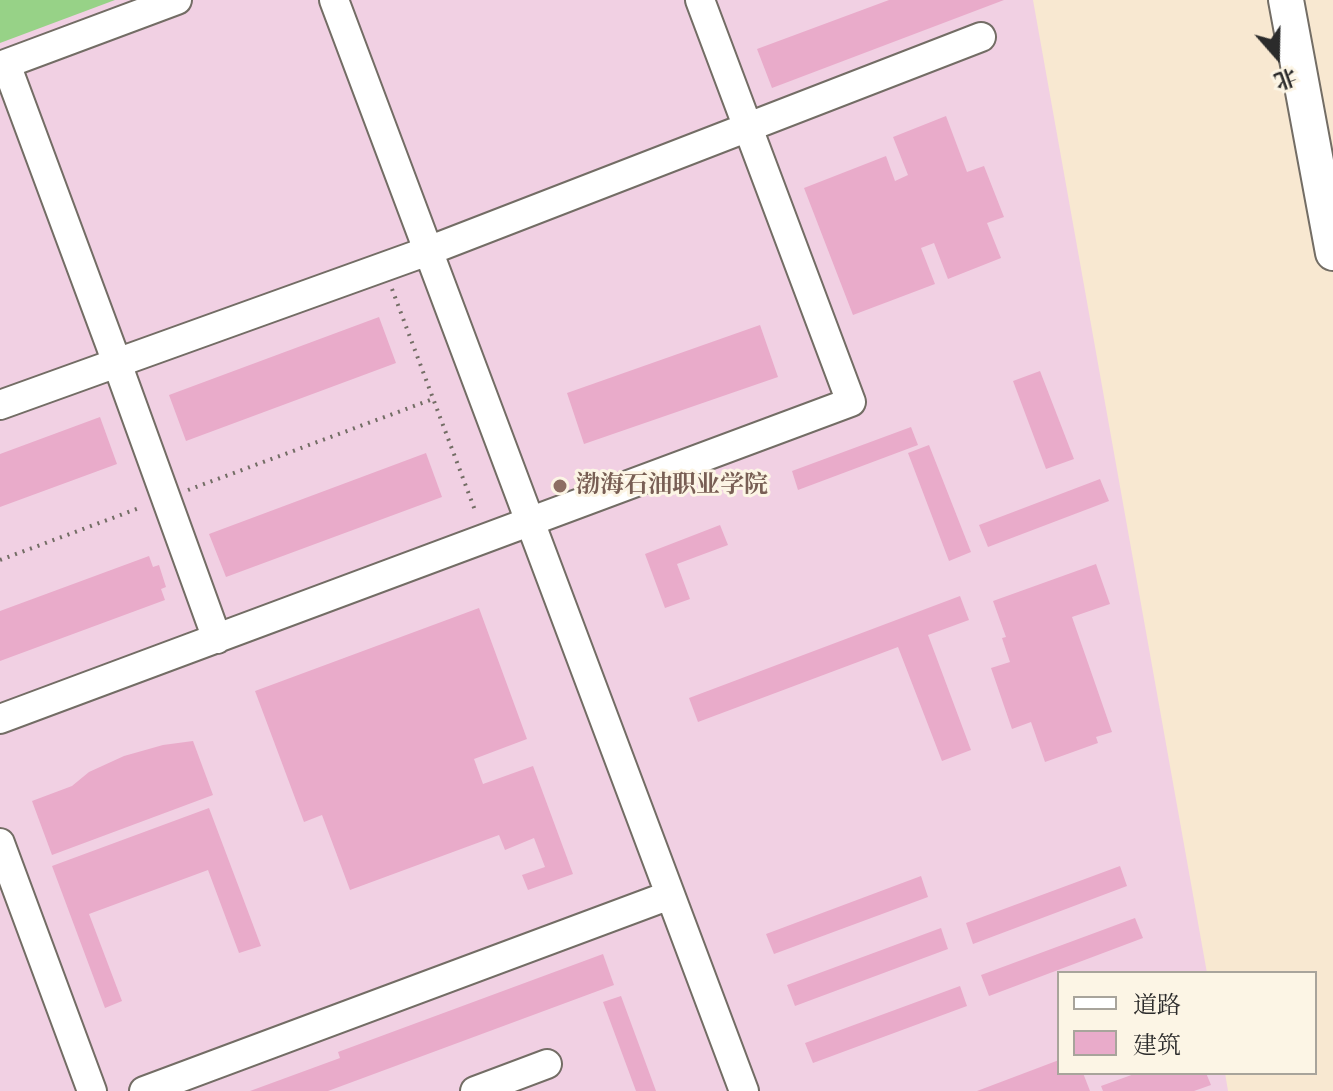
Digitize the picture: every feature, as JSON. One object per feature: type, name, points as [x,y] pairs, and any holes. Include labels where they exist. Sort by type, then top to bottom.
[{"type":"main road","points":[[1286,0],[1333,253]]},
{"type":"lane","points":[[177,0],[3,65],[117,363],[217,639]]},
{"type":"lane","points":[[334,0],[744,1091]]},
{"type":"lane","points":[[0,719],[851,402],[700,0]]},
{"type":"lane","points":[[0,405],[428,251],[981,37]]},
{"type":"lane","points":[[0,843],[92,1091]]},
{"type":"lane","points":[[144,1091],[670,895]]},
{"type":"lane","points":[[475,1091],[547,1064]]},
{"type":"path","points":[[384,267],[485,538]]},
{"type":"path","points":[[0,560],[433,399]]},
{"type":"shaded area","name":"渤海石油职业学院","points":[[0,0],[1033,0],[1207,971],[1057,971],[1057,1075],[1225,1075],[1228,1091],[0,1091]]},
{"type":"green space","points":[[0,0],[115,0],[0,43]]},
{"type":"building","points":[[889,0],[1004,0],[772,88],[757,49]]},
{"type":"building","points":[[946,116],[967,172],[984,166],[1004,217],[987,223],[1001,258],[948,279],[934,243],[921,248],[935,284],[853,315],[804,188],[886,156],[895,181],[908,175],[893,137]]},
{"type":"building","points":[[379,317],[396,363],[186,441],[169,395]]},
{"type":"building","points":[[760,325],[778,377],[584,444],[567,393]]},
{"type":"building","points":[[1040,371],[1074,459],[1046,469],[1013,381]]},
{"type":"building","points":[[100,417],[117,464],[0,507],[0,454]]},
{"type":"building","points":[[911,427],[918,445],[798,490],[792,471]]},
{"type":"building","points":[[929,445],[971,552],[949,561],[908,453]]},
{"type":"building","points":[[426,453],[442,497],[226,577],[209,534]]},
{"type":"building","points":[[1100,479],[1109,501],[988,547],[979,525]]},
{"type":"building","points":[[720,525],[728,545],[677,564],[690,599],[665,608],[645,554]]},
{"type":"building","points":[[149,556],[153,567],[159,565],[166,587],[161,589],[165,600],[0,661],[0,611]]},
{"type":"building","points":[[1096,564],[1110,604],[1072,617],[1112,732],[1096,737],[1098,743],[1045,762],[1031,722],[1012,729],[991,668],[1010,662],[1002,638],[1006,637],[993,601]]},
{"type":"building","points":[[960,596],[969,620],[928,635],[971,750],[942,761],[898,647],[698,722],[689,698]]},
{"type":"building","points":[[479,608],[527,739],[474,759],[483,784],[533,766],[573,874],[528,890],[522,875],[545,867],[534,838],[505,850],[499,835],[350,890],[322,815],[304,822],[255,691]]},
{"type":"building","points":[[193,741],[213,795],[52,855],[32,801],[72,786],[89,772],[124,756],[163,745]]},
{"type":"building","points":[[209,808],[261,946],[239,953],[208,870],[89,914],[122,1001],[105,1008],[52,866]]},
{"type":"building","points":[[1120,866],[1127,886],[973,944],[966,923]]},
{"type":"building","points":[[921,876],[928,897],[774,954],[766,934]]},
{"type":"building","points":[[1135,918],[1143,938],[989,996],[981,975]]},
{"type":"building","points":[[941,928],[948,949],[795,1006],[787,985]]},
{"type":"building","points":[[603,954],[614,985],[328,1091],[250,1091],[340,1058],[338,1052]]},
{"type":"building","points":[[960,986],[967,1006],[813,1063],[805,1043]]},
{"type":"building","points":[[621,996],[656,1091],[636,1091],[603,1002]]},
{"type":"building","points":[[1057,1061],[1057,1075],[1084,1075],[1090,1091],[977,1091]]},
{"type":"building","points":[[1131,1075],[1207,1075],[1211,1085],[1194,1091],[1103,1091],[1101,1086]]},
{"type":"place","name":"渤海石油职业学院","points":[[560,486]]}]
